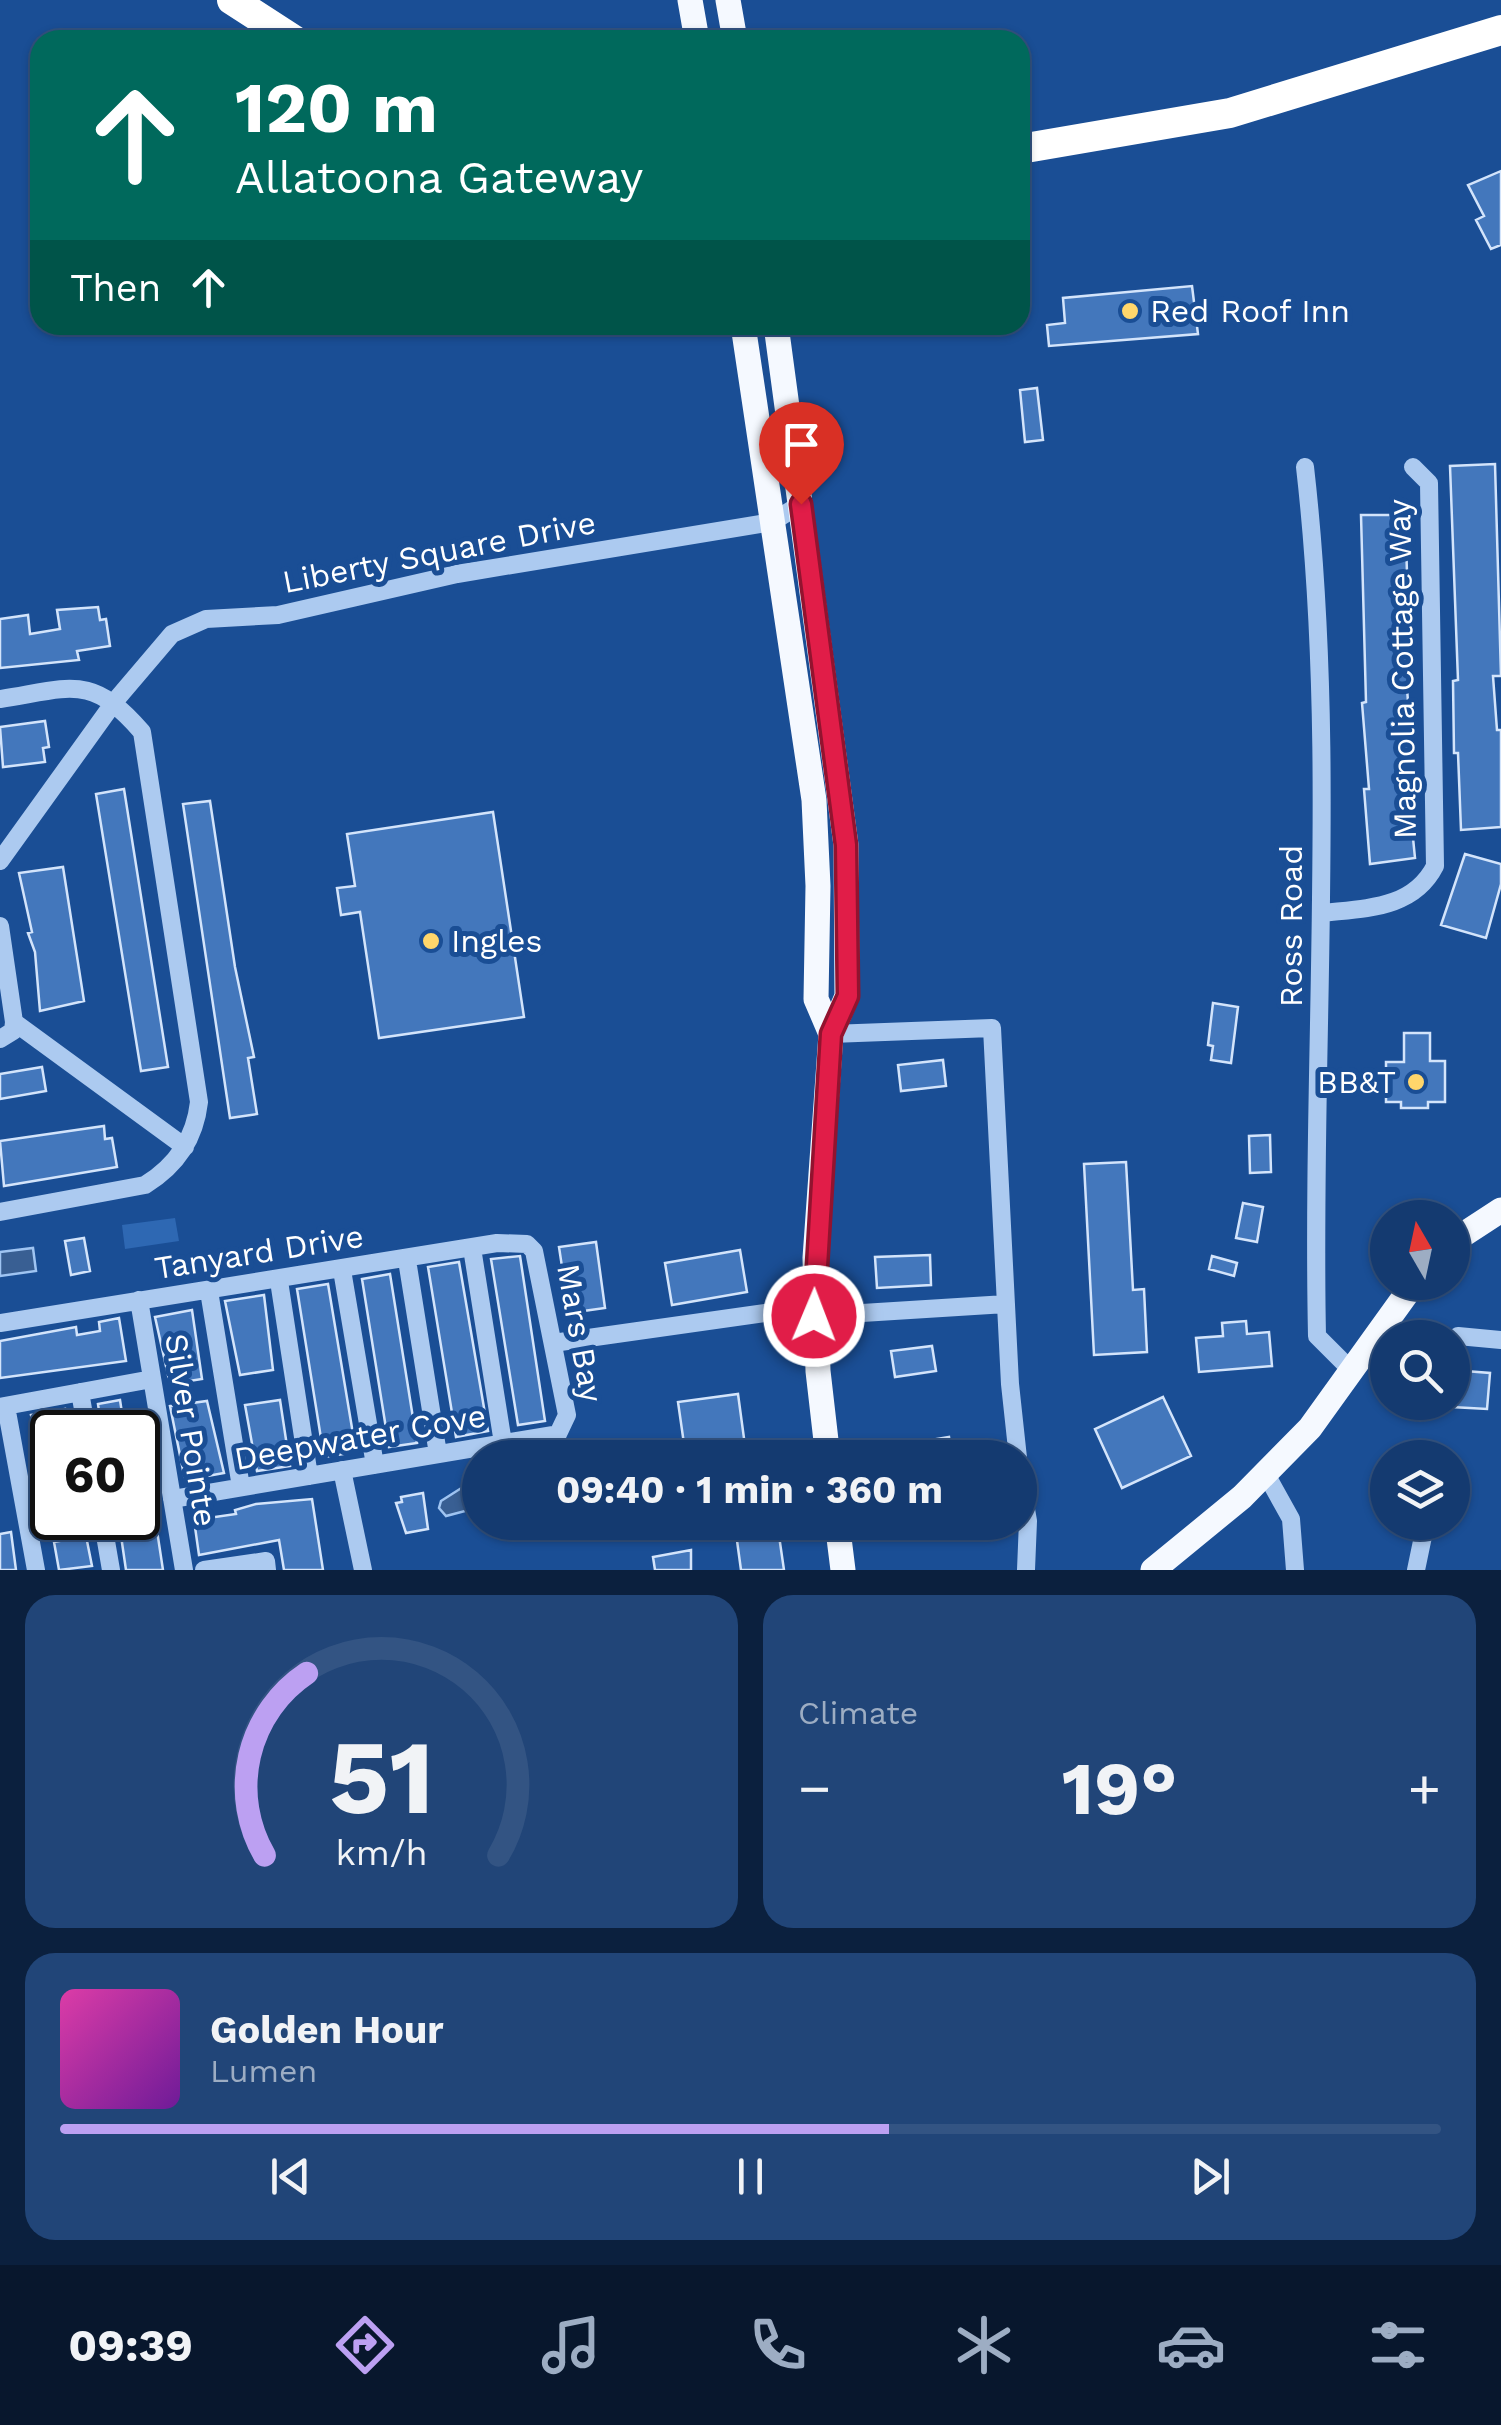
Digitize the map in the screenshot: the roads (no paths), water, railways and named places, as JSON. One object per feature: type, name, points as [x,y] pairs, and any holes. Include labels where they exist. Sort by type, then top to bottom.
[{"type":"highway","points":[[232,0],[278,30]]},
{"type":"highway","points":[[1030,147],[1230,113],[1501,30]]},
{"type":"main road","points":[[690,0],[695,30]]},
{"type":"main road","points":[[728,0],[733,30]]},
{"type":"main road","points":[[744,335],[816,826],[816,998],[831,1034]]},
{"type":"main road","points":[[777,335],[842,784],[848,900],[848,996],[831,1034],[814,1311],[826,1440]]},
{"type":"main road","points":[[1470,1230],[1501,1210]]},
{"type":"main road","points":[[1153,1570],[1266,1474],[1310,1428],[1401,1300]]},
{"type":"main road","points":[[840,1540],[843,1570]]},
{"type":"street","name":"Ross Road","points":[[1305,467],[1315,553],[1322,913],[1318,1336],[1351,1370]]},
{"type":"street","name":"Magnolia Cottage Way","points":[[1322,913],[1402,900],[1426,885],[1436,866],[1429,483],[1412,467]]},
{"type":"street","name":"Liberty Square Drive","points":[[0,861],[116,701],[172,634],[206,619],[278,615],[457,574],[772,522],[801,504]]},
{"type":"street","points":[[0,698],[78,687],[116,701],[142,732],[199,1102],[196,1124],[185,1148],[162,1174],[126,1192],[0,1212]]},
{"type":"street","points":[[0,926],[14,1022],[12,1031],[0,1038]]},
{"type":"street","points":[[14,1022],[185,1148]]},
{"type":"street","points":[[831,1034],[992,1028],[1017,1440]]},
{"type":"street","name":"Tanyard Drive","points":[[0,1323],[472,1248],[527,1244]]},
{"type":"street","name":"Mars Bay","points":[[527,1244],[538,1260],[567,1415],[558,1434]]},
{"type":"street","points":[[472,1248],[503,1440]]},
{"type":"street","points":[[407,1260],[438,1454]]},
{"type":"street","points":[[342,1270],[375,1465]]},
{"type":"street","points":[[279,1281],[309,1476]]},
{"type":"street","points":[[209,1291],[240,1488]]},
{"type":"street","name":"Silver Pointe","points":[[139,1300],[184,1570]]},
{"type":"street","points":[[553,1344],[814,1311],[1006,1304]]},
{"type":"street","points":[[1470,1337],[1501,1340]]},
{"type":"street","points":[[36,1570],[3,1406],[152,1379]]},
{"type":"street","points":[[80,1392],[83,1410]]},
{"type":"street","name":"Deepwater Cove","points":[[521,1440],[558,1434]]},
{"type":"street","name":"Deepwater Cove","points":[[172,1499],[462,1450]]},
{"type":"street","points":[[342,1470],[364,1570]]},
{"type":"street","points":[[1266,1474],[1291,1519],[1295,1570]]},
{"type":"street","points":[[106,1540],[111,1570]]},
{"type":"street","points":[[1026,1570],[1027,1540]]},
{"type":"street","points":[[1416,1570],[1422,1540]]},
{"type":"street","points":[[204,1570],[266,1561],[268,1570]]},
{"type":"place","name":"Red Roof Inn","points":[[1130,311]]},
{"type":"place","name":"Ingles","points":[[431,941]]},
{"type":"place","name":"BB&T","points":[[1416,1082]]}]
